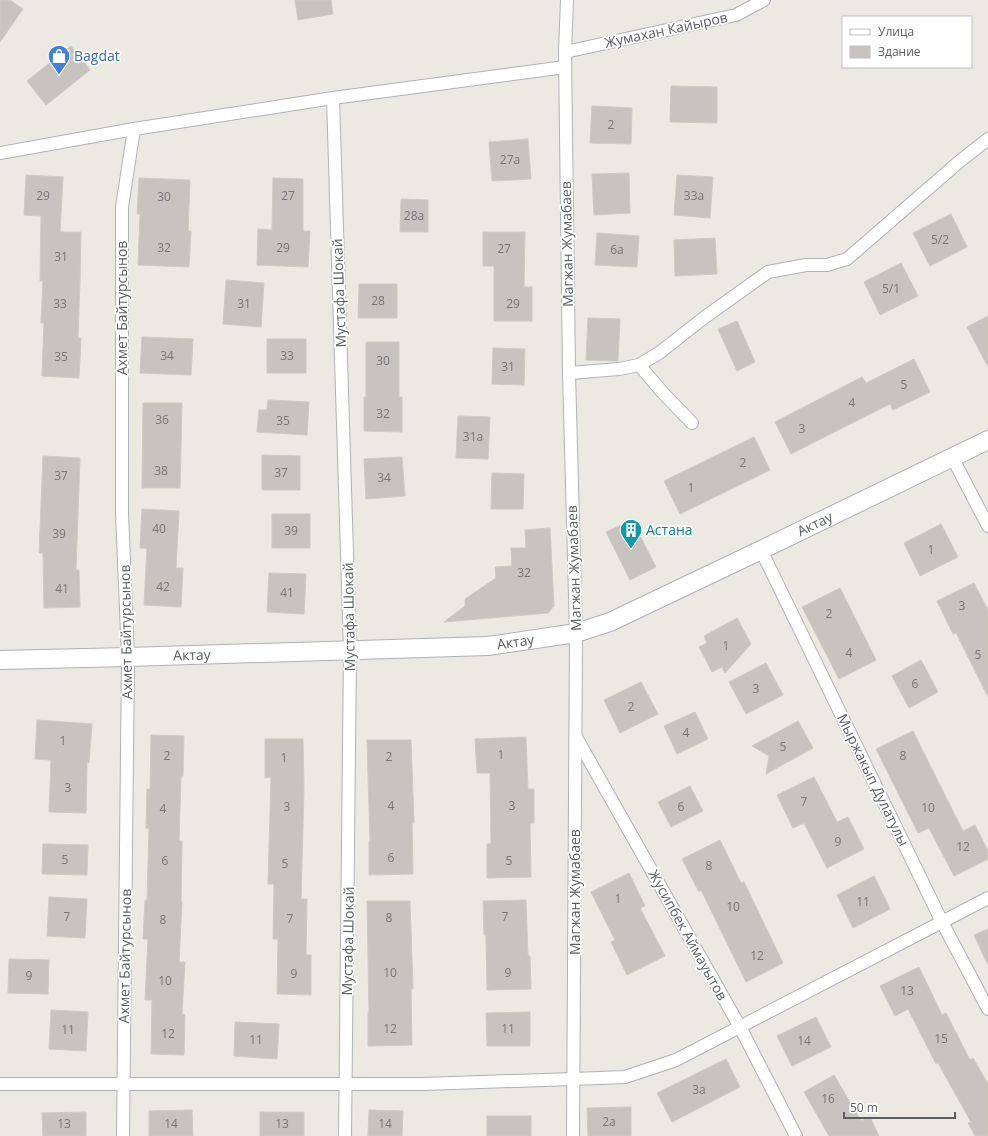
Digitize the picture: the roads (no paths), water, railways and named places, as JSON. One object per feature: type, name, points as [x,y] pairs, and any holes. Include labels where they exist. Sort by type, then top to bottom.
[{"type":"street","name":"Магжан Жумабаев","points":[[567,0],[565,66],[569,373],[576,633],[573,1136]]},
{"type":"street","name":"Жумахан Кайыров","points":[[565,52],[736,15],[764,0]]},
{"type":"street","points":[[0,153],[134,129],[333,98],[565,66]]},
{"type":"street","name":"Мустафа Шокай","points":[[333,98],[350,650],[345,1136]]},
{"type":"street","name":"Ахмет Байтурсынов","points":[[123,1136],[128,657],[122,506],[122,207],[134,129]]},
{"type":"street","points":[[569,373],[618,369],[639,365],[660,353],[705,317],[768,272],[806,265],[827,265],[848,259],[960,161],[988,139]]},
{"type":"street","points":[[639,365],[692,423]]},
{"type":"street","name":"Актау","points":[[0,660],[488,646],[576,633],[610,622],[988,440]]},
{"type":"street","points":[[952,457],[988,526]]},
{"type":"street","name":"Мыржакып Дулатулы","points":[[761,550],[942,922],[988,1009]]},
{"type":"street","name":"Жусипбек Аймауытов","points":[[576,736],[740,1027],[796,1136]]},
{"type":"street","points":[[0,1084],[423,1084],[625,1077],[676,1060],[988,898]]},
{"type":"place","name":"Bagdat","points":[[59,76]]},
{"type":"place","name":"Астана","points":[[631,550]]}]
